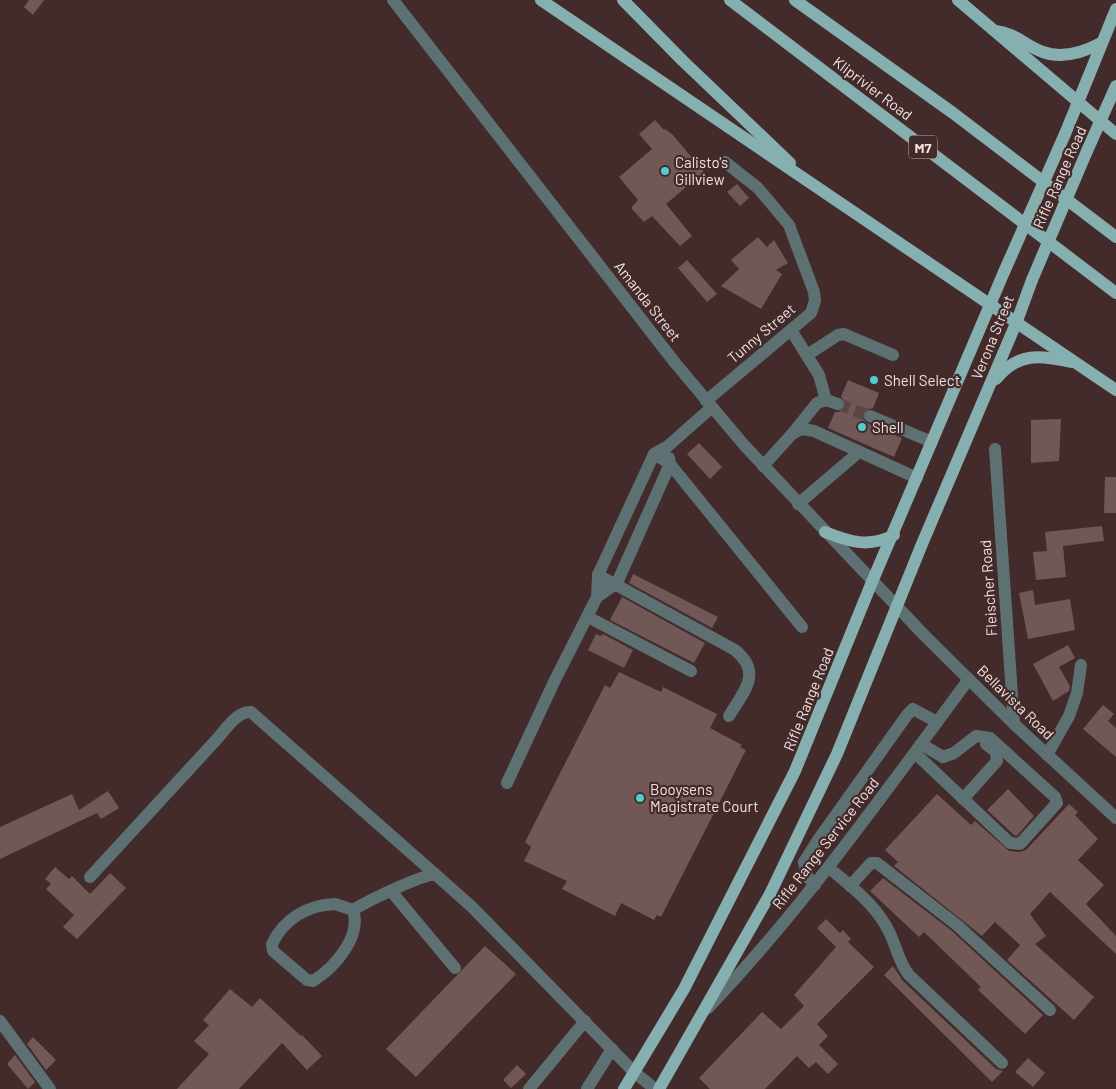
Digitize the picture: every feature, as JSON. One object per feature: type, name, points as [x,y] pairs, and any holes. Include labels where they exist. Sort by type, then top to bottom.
[{"type":"main road","points":[[541,0],[990,305],[1017,321],[1116,390]]},
{"type":"main road","points":[[624,0],[809,182]]},
{"type":"main road","name":"Kliprivier Road","points":[[730,0],[1116,293]]},
{"type":"main road","name":"Kliprivier Road","points":[[795,0],[953,113],[1116,237]]},
{"type":"main road","points":[[958,0],[1116,134]]},
{"type":"main road","name":"Rifle Range Road","points":[[1065,134],[1116,9]]},
{"type":"main road","points":[[994,31],[1007,32],[1042,52],[1054,55],[1075,53],[1101,44]]},
{"type":"main road","name":"Rifle Range Road","points":[[1032,280],[1116,86]]},
{"type":"main road","name":"Verona Street","points":[[990,305],[1065,134]]},
{"type":"main road","name":"Verona Street","points":[[896,606],[1017,321],[1032,280]]},
{"type":"main road","name":"Rifle Range Road","points":[[624,1089],[684,989],[795,771],[872,582],[894,535],[990,305]]},
{"type":"main road","points":[[988,388],[1009,366],[1032,357],[1051,358],[1078,364]]},
{"type":"main road","points":[[825,532],[853,543],[869,544],[894,535]]},
{"type":"main road","points":[[659,1089],[745,940],[796,841],[837,754],[896,606]]},
{"type":"street","name":"Amanda Street","points":[[393,0],[708,404],[798,504],[896,606]]},
{"type":"street","name":"Tunny Street","points":[[654,454],[668,446],[708,404],[811,313],[815,301],[796,238],[789,225],[758,188],[725,162]]},
{"type":"street","points":[[763,466],[817,403],[832,402],[819,375],[790,330]]},
{"type":"street","points":[[807,355],[838,335],[844,334],[893,355]]},
{"type":"street","points":[[870,416],[932,442]]},
{"type":"street","points":[[792,434],[802,429],[814,431],[917,478]]},
{"type":"street","points":[[597,597],[617,584],[670,464],[668,446]]},
{"type":"street","name":"Fleischer Road","points":[[994,450],[1014,724]]},
{"type":"street","points":[[798,504],[859,452]]},
{"type":"street","points":[[506,783],[597,597],[598,575],[654,454],[670,464],[802,627]]},
{"type":"street","points":[[598,575],[735,650],[744,658],[750,668],[750,680],[730,716]]},
{"type":"street","name":"Bellavista Road","points":[[896,606],[1014,724],[1116,818]]},
{"type":"street","points":[[588,617],[691,670]]},
{"type":"street","points":[[1047,754],[1069,716],[1077,693],[1081,665]]},
{"type":"street","name":"Rifle Range Service Road","points":[[698,1019],[746,968],[830,868],[969,679]]},
{"type":"street","points":[[815,886],[807,876],[804,862],[907,714],[914,709],[918,710],[937,722]]},
{"type":"street","points":[[90,877],[216,739],[238,717],[251,712],[472,907],[634,1072],[655,1089]]},
{"type":"street","points":[[976,736],[985,736],[994,740],[1055,797],[1057,804],[1020,844],[1015,844],[999,833],[963,798],[918,748],[943,757],[954,753],[976,736]]},
{"type":"street","points":[[963,798],[996,761],[996,752],[976,736]]},
{"type":"street","points":[[850,886],[871,863],[877,863],[957,925],[1050,1010]]},
{"type":"street","points":[[830,868],[881,918],[894,940],[902,967],[909,975],[1002,1062]]},
{"type":"street","points":[[353,910],[355,916],[353,932],[348,944],[340,957],[313,981],[307,980],[273,952],[272,944],[287,922],[314,906],[335,904],[353,910],[391,891],[432,874],[436,875]]},
{"type":"street","points":[[391,891],[455,968]]},
{"type":"street","points":[[529,1089],[585,1021]]},
{"type":"street","points":[[0,1022],[50,1089]]},
{"type":"street","points":[[587,1089],[612,1049]]},
{"type":"building","points":[[29,0],[44,0],[33,15],[24,7]]},
{"type":"building","points":[[655,120],[664,130],[672,134],[704,172],[666,204],[692,236],[680,246],[652,216],[644,222],[631,208],[638,200],[619,177],[652,149],[639,134]]},
{"type":"building","points":[[737,184],[749,198],[740,206],[727,192]]},
{"type":"building","points":[[758,237],[767,247],[774,240],[788,263],[776,270],[782,274],[761,309],[721,286],[739,269],[731,260]]},
{"type":"building","points":[[687,260],[717,294],[707,302],[678,268]]},
{"type":"building","points":[[848,380],[879,393],[873,408],[865,410],[862,418],[867,423],[902,438],[894,457],[828,428],[835,412],[840,412],[846,407],[846,402],[841,397]]},
{"type":"building","points":[[1061,419],[1059,461],[1031,463],[1031,420]]},
{"type":"building","points":[[699,443],[722,467],[710,479],[687,454]]},
{"type":"building","points":[[1105,477],[1116,477],[1116,513],[1104,513]]},
{"type":"building","points":[[1102,526],[1104,541],[1063,546],[1066,577],[1036,580],[1033,552],[1047,551],[1045,532]]},
{"type":"building","points":[[633,574],[718,617],[712,628],[629,583]]},
{"type":"building","points":[[1033,590],[1035,605],[1070,599],[1075,630],[1028,639],[1019,593]]},
{"type":"building","points":[[622,597],[705,643],[694,663],[610,620]]},
{"type":"building","points":[[596,634],[601,636],[603,634],[633,650],[624,668],[588,650]]},
{"type":"building","points":[[1068,645],[1075,658],[1059,667],[1070,686],[1069,691],[1053,701],[1033,664]]},
{"type":"building","name":"Booysens Magistrate Court","points":[[619,672],[661,692],[663,687],[717,714],[710,728],[742,745],[740,747],[746,750],[661,917],[657,915],[654,920],[621,903],[615,916],[562,889],[567,881],[524,861],[531,847],[525,842],[605,685],[610,688]]},
{"type":"building","points":[[1103,705],[1114,714],[1108,721],[1116,728],[1116,757],[1083,729]]},
{"type":"building","points":[[1008,789],[1034,816],[1017,836],[987,810]]},
{"type":"building","points":[[108,791],[119,808],[101,819],[97,813],[0,859],[0,827],[72,794],[79,810]]},
{"type":"building","points":[[937,794],[971,825],[975,821],[1009,851],[1020,852],[1026,850],[1069,804],[1078,812],[1075,815],[1098,839],[1078,860],[1104,885],[1086,904],[1116,936],[1116,954],[1050,892],[1030,914],[1046,936],[1035,944],[1094,997],[1074,1020],[1007,960],[1020,945],[995,922],[982,936],[894,866],[898,862],[885,850]]},
{"type":"building","points":[[55,867],[69,879],[72,876],[90,894],[110,873],[126,888],[77,939],[63,927],[74,915],[46,889],[51,884],[45,879]]},
{"type":"building","points":[[883,878],[952,931],[1043,1015],[1025,1034],[978,990],[981,987],[924,932],[919,937],[870,891]]},
{"type":"building","points":[[826,919],[840,933],[843,930],[851,939],[848,942],[874,967],[817,1024],[828,1036],[819,1045],[838,1064],[828,1074],[816,1062],[809,1068],[797,1056],[765,1089],[710,1089],[699,1078],[762,1012],[781,1029],[804,1006],[794,995],[836,947],[817,928]]},
{"type":"building","points":[[485,946],[516,974],[416,1077],[386,1049]]},
{"type":"building","points":[[893,966],[903,981],[996,1069],[1003,1071],[992,1082],[884,975]]},
{"type":"building","points":[[230,989],[252,1007],[260,998],[302,1035],[322,1056],[307,1070],[282,1043],[239,1089],[177,1089],[209,1054],[194,1041],[209,1025],[203,1020]]},
{"type":"building","points":[[33,1037],[56,1060],[46,1070],[27,1044]]},
{"type":"building","points":[[15,1055],[35,1082],[28,1089],[7,1064]]},
{"type":"building","points":[[1028,1058],[1045,1073],[1033,1087],[1015,1072]]},
{"type":"building","points":[[517,1065],[526,1074],[511,1088],[503,1080]]},
{"type":"tunnel","points":[[838,404],[870,416]]},
{"type":"place","name":"Calisto's Gillview","points":[[665,171]]},
{"type":"place","name":"Shell Select","points":[[874,380]]},
{"type":"place","name":"Shell","points":[[862,427]]},
{"type":"place","name":"Booysens Magistrate Court","points":[[640,798]]}]
